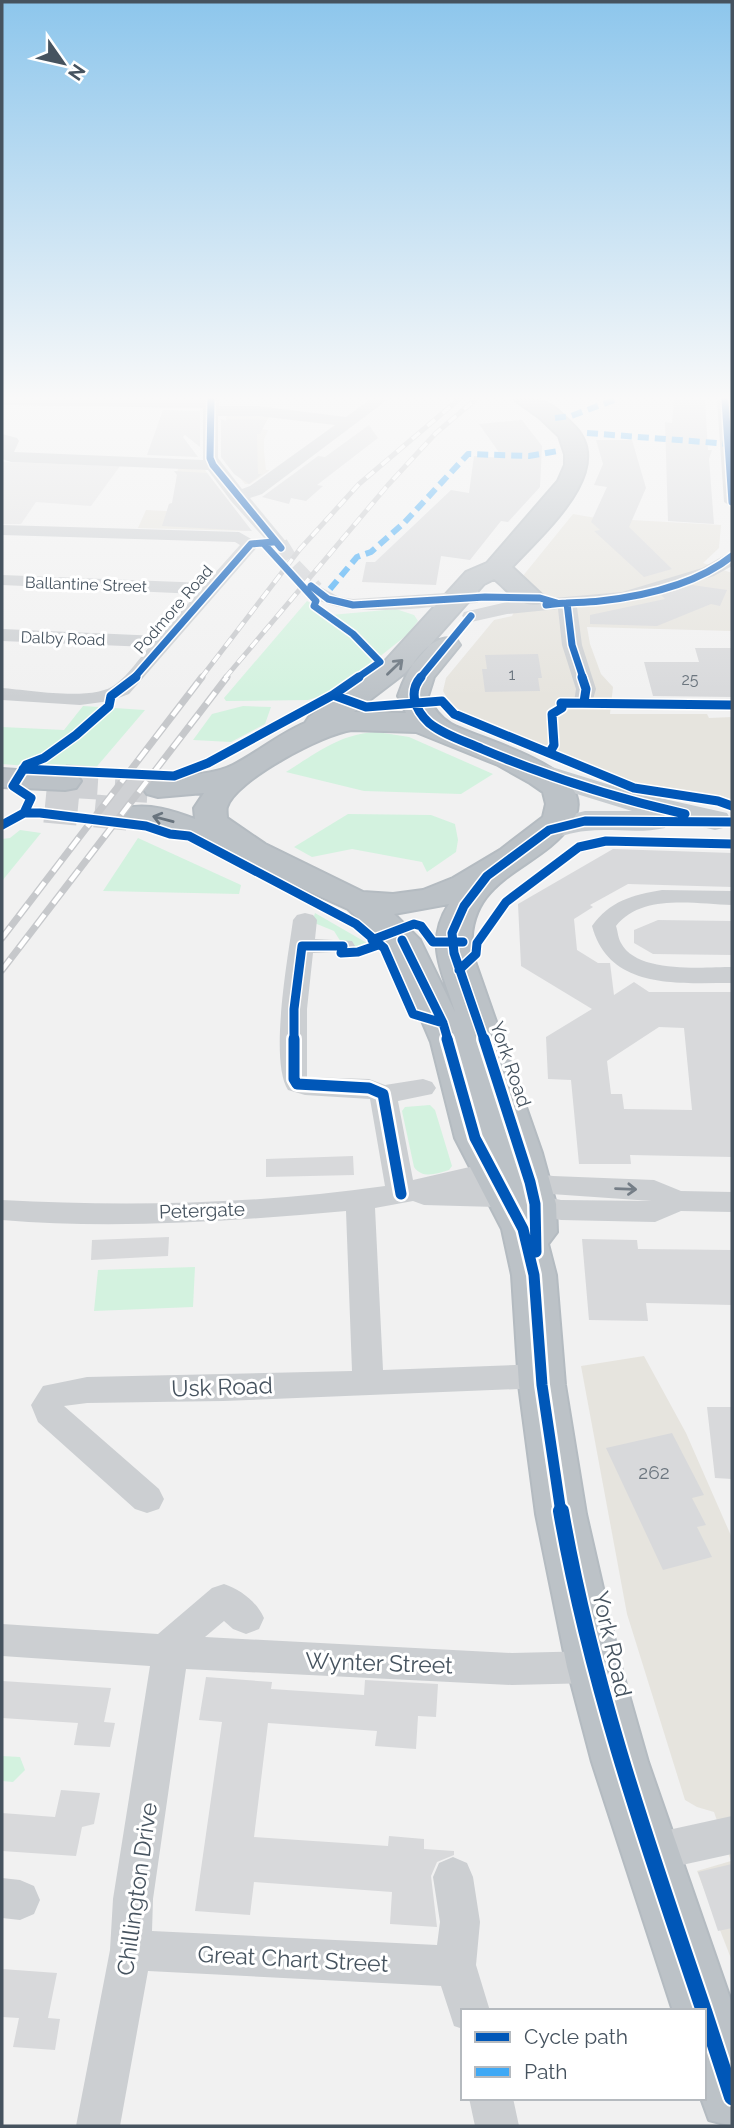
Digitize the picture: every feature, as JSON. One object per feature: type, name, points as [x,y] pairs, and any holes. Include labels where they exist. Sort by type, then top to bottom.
[{"type":"highway","points":[[496,569],[557,499]]},
{"type":"highway","points":[[496,569],[512,578],[519,589],[552,601]]},
{"type":"highway","points":[[234,841],[212,822],[209,808],[228,783],[310,732],[331,714],[372,687],[396,667],[434,624],[471,604],[500,582],[496,569]]},
{"type":"highway","points":[[443,732],[422,716],[414,703],[413,691],[420,676],[471,604]]},
{"type":"highway","points":[[138,815],[168,820],[201,833],[234,841],[361,903],[404,903],[432,899],[487,876],[549,830],[561,811],[560,795],[549,781],[530,769],[443,732],[413,723],[372,720],[332,724],[310,732]]},
{"type":"highway","points":[[158,787],[172,788],[216,781],[253,766]]},
{"type":"highway","points":[[2,778],[65,781]]},
{"type":"highway","points":[[2,803],[45,806]]},
{"type":"highway","name":"York Road","points":[[487,876],[464,906],[454,926],[454,953],[498,1080],[523,1228],[534,1275],[542,1376],[561,1514],[594,1667],[620,1762],[703,2009]]},
{"type":"highway","name":"York Road","points":[[361,903],[402,940],[414,960],[450,1042],[475,1138],[518,1191]]},
{"type":"highway","name":"York Road","points":[[706,2017],[732,2097]]},
{"type":"main road","points":[[530,769],[625,800],[724,821]]},
{"type":"main road","points":[[549,830],[585,821],[724,821]]},
{"type":"street","points":[[239,499],[279,544]]},
{"type":"street","name":"Podmore Road","points":[[2,530],[239,537],[251,544],[118,693],[92,698],[2,694]]},
{"type":"street","points":[[317,592],[334,602],[346,604],[471,604],[624,597],[729,563]]},
{"type":"street","name":"Ballantine Street","points":[[2,580],[211,589]]},
{"type":"street","points":[[471,604],[494,610],[552,601]]},
{"type":"street","points":[[552,601],[572,645],[586,689],[584,702]]},
{"type":"street","points":[[399,602],[423,611],[434,624]]},
{"type":"street","name":"Dalby Road","points":[[2,635],[166,642]]},
{"type":"street","points":[[732,898],[657,898],[632,902],[613,913],[604,926],[607,943],[612,951],[638,968],[659,973],[732,975]]},
{"type":"street","points":[[305,920],[294,1009],[294,1079],[297,1084],[369,1088],[383,1094],[423,1088]]},
{"type":"street","points":[[302,946],[342,946]]},
{"type":"street","points":[[383,1094],[401,1194]]},
{"type":"street","name":"Petergate","points":[[2,1210],[71,1215],[223,1210],[360,1200],[401,1194],[518,1191],[561,1210],[655,1212],[677,1201],[732,1202]]},
{"type":"street","points":[[360,1200],[368,1382]]},
{"type":"street","name":"Usk Road","points":[[147,1500],[49,1413],[47,1405],[54,1395],[87,1390],[542,1376]]},
{"type":"street","points":[[167,1652],[224,1599],[246,1618]]},
{"type":"street","name":"Wynter Street","points":[[2,1640],[167,1652],[512,1669],[594,1667]]},
{"type":"street","name":"Chillington Drive","points":[[98,2126],[131,1950],[133,1899],[160,1723],[167,1652]]},
{"type":"street","points":[[650,1853],[732,1835]]},
{"type":"street","points":[[453,1877],[460,1922],[455,1965],[468,2009]]},
{"type":"street","name":"Great Chart Street","points":[[131,1950],[419,1966],[455,1965]]},
{"type":"street","points":[[491,2100],[497,2126]]},
{"type":"shaded area","points":[[2,499],[96,499],[91,506],[36,502],[21,524],[2,524]]},
{"type":"shaded area","points":[[174,499],[227,499],[250,529],[138,528],[146,510],[167,511],[169,504],[173,503]]},
{"type":"shaded area","points":[[573,514],[596,518],[721,525],[719,548],[703,563],[732,573],[732,631],[587,627],[601,674],[613,687],[610,714],[707,714],[709,718],[732,717],[732,799],[637,786],[461,711],[450,703],[443,691],[446,678],[494,620],[512,616],[525,590],[518,582]]},
{"type":"shaded area","points":[[644,1356],[686,1433],[732,1538],[732,1961],[697,1871],[731,1861],[714,1812],[685,1800],[627,1614],[581,1366]]},
{"type":"green space","points":[[307,601],[331,615],[396,609],[414,615],[418,621],[408,634],[363,670],[324,695],[308,700],[226,701],[224,698]]},
{"type":"green space","points":[[83,706],[145,710],[93,771],[80,767],[76,770],[2,764],[2,727],[64,730]]},
{"type":"green space","points":[[243,706],[271,707],[265,724],[231,742],[193,740],[212,714]]},
{"type":"green space","points":[[377,732],[409,737],[493,774],[461,794],[364,791],[286,772],[340,740]]},
{"type":"green space","points":[[348,814],[431,815],[455,824],[458,840],[456,852],[427,872],[422,862],[352,849],[312,857],[294,847]]},
{"type":"green space","points":[[20,830],[41,833],[2,881],[2,839],[10,838]]},
{"type":"green space","points":[[138,838],[241,885],[239,894],[103,891]]},
{"type":"green space","points":[[315,913],[367,943],[346,950],[334,931],[312,922]]},
{"type":"green space","points":[[430,1105],[435,1110],[452,1166],[449,1170],[430,1174],[421,1173],[414,1167],[402,1111],[405,1107]]},
{"type":"green space","points":[[195,1267],[193,1307],[94,1311],[98,1270]]},
{"type":"green space","points":[[2,1756],[20,1757],[25,1770],[13,1782],[2,1781]]},
{"type":"building","points":[[173,499],[227,499],[252,531],[162,526],[169,504]]},
{"type":"building","points":[[271,499],[291,499],[289,504]]},
{"type":"building","points":[[441,499],[529,499],[508,522],[501,521],[470,560],[441,556],[436,585],[362,582],[366,562],[375,562]]},
{"type":"building","points":[[601,499],[641,499],[629,527],[672,569],[644,577],[594,531],[600,530],[591,522]]},
{"type":"building","points":[[667,499],[712,499],[714,524],[668,521]]},
{"type":"building","points":[[692,585],[727,590],[720,606],[711,604],[657,626],[590,624],[590,615],[665,599],[661,595]]},
{"type":"building","points":[[695,648],[732,648],[732,697],[653,696],[644,662],[699,662]]},
{"type":"building","points":[[538,654],[542,678],[538,678],[540,691],[485,692],[482,669],[487,669],[485,655]]},
{"type":"building","points":[[613,849],[732,853],[732,887],[628,884],[590,905],[593,907],[574,919],[577,950],[598,963],[610,963],[614,995],[634,982],[649,992],[732,992],[732,1157],[630,1155],[631,1164],[579,1164],[571,1080],[548,1079],[546,1037],[592,1009],[521,966],[518,904]],"holes":[[[659,1027],[684,1028],[692,1110],[624,1109],[622,1094],[611,1094],[607,1061]]]},
{"type":"building","points":[[658,920],[732,921],[732,955],[653,954],[634,943],[634,930]]},
{"type":"building","points":[[353,1156],[354,1175],[266,1177],[266,1159]]},
{"type":"building","points":[[169,1237],[168,1256],[91,1260],[92,1240]]},
{"type":"building","points":[[582,1239],[637,1240],[638,1249],[732,1250],[732,1305],[646,1303],[648,1321],[589,1320]]},
{"type":"building","points":[[707,1407],[732,1407],[732,1479],[715,1478]]},
{"type":"building","points":[[672,1433],[704,1495],[692,1498],[706,1525],[697,1527],[712,1557],[663,1570],[606,1448]]},
{"type":"building","points":[[206,1677],[272,1682],[271,1689],[364,1695],[365,1680],[438,1684],[436,1717],[418,1716],[416,1749],[375,1746],[377,1731],[268,1723],[254,1837],[388,1846],[389,1836],[424,1839],[424,1849],[454,1851],[454,1855],[437,1862],[431,1876],[437,1927],[390,1924],[392,1892],[254,1882],[250,1915],[195,1911],[222,1722],[199,1720]]},
{"type":"building","points":[[2,1681],[111,1688],[104,1722],[115,1723],[110,1747],[74,1745],[78,1723],[2,1718]]},
{"type":"building","points":[[61,1790],[100,1793],[94,1824],[82,1827],[76,1856],[2,1851],[2,1813],[55,1817]]},
{"type":"building","points":[[732,1864],[732,1928],[718,1931],[698,1872]]},
{"type":"building","points":[[2,1969],[57,1973],[48,2018],[60,2019],[55,2050],[13,2047],[19,2018],[2,2017]]},
{"type":"tunnel","points":[[279,544],[293,567],[315,590]]},
{"type":"tunnel","points":[[65,781],[158,787]]},
{"type":"tunnel","points":[[45,806],[138,815]]},
{"type":"railway","points":[[201,678],[300,549],[345,499]]},
{"type":"railway","points":[[225,678],[376,499]]},
{"type":"railway","points":[[2,938],[202,677]]},
{"type":"railway","points":[[2,970],[227,677]]},
{"type":"marked path","points":[[330,589],[357,557],[371,552],[426,499]]},
{"type":"cycle path","points":[[241,499],[281,548]]},
{"type":"cycle path","points":[[24,813],[31,798],[13,786],[26,765],[44,758],[109,706],[111,696],[130,683],[251,544],[273,542]]},
{"type":"cycle path","points":[[23,769],[174,776],[208,763],[333,695],[380,662],[353,634],[314,606],[316,601],[264,544]]},
{"type":"cycle path","points":[[546,605],[600,601],[650,591],[707,572],[732,556]]},
{"type":"cycle path","points":[[311,586],[328,599],[353,605],[485,597],[540,598],[557,603]]},
{"type":"cycle path","points":[[567,603],[572,645],[586,689],[584,702]]},
{"type":"cycle path","points":[[471,616],[415,684],[414,703],[428,722],[443,732],[529,769],[625,800],[685,814]]},
{"type":"cycle path","points":[[333,695],[366,707],[442,701],[454,714],[634,788],[718,801],[732,806]]},
{"type":"cycle path","points":[[550,752],[554,745],[552,714],[562,708],[561,703],[732,705]]},
{"type":"cycle path","points":[[2,825],[24,813],[40,813],[146,826],[170,834],[189,836],[356,924],[384,948],[413,1014],[443,1023]]},
{"type":"cycle path","points":[[536,1252],[535,1204],[530,1182],[454,953],[452,933],[464,906],[487,876],[549,830],[585,821],[732,822]]},
{"type":"cycle path","points":[[459,970],[476,954],[477,943],[506,902],[579,847],[606,841],[732,844]]},
{"type":"cycle path","points":[[372,940],[414,924],[421,926],[433,942],[463,942]]},
{"type":"cycle path","points":[[402,940],[443,1023],[475,1138],[523,1229],[534,1275],[542,1385],[561,1514],[594,1667],[620,1762],[703,2009]]},
{"type":"cycle path","points":[[378,945],[358,952],[341,953],[343,946],[302,946],[294,1009],[294,1079],[297,1084],[305,1086],[369,1088],[383,1094],[401,1194]]},
{"type":"cycle path","points":[[706,2017],[732,2097]]}]
